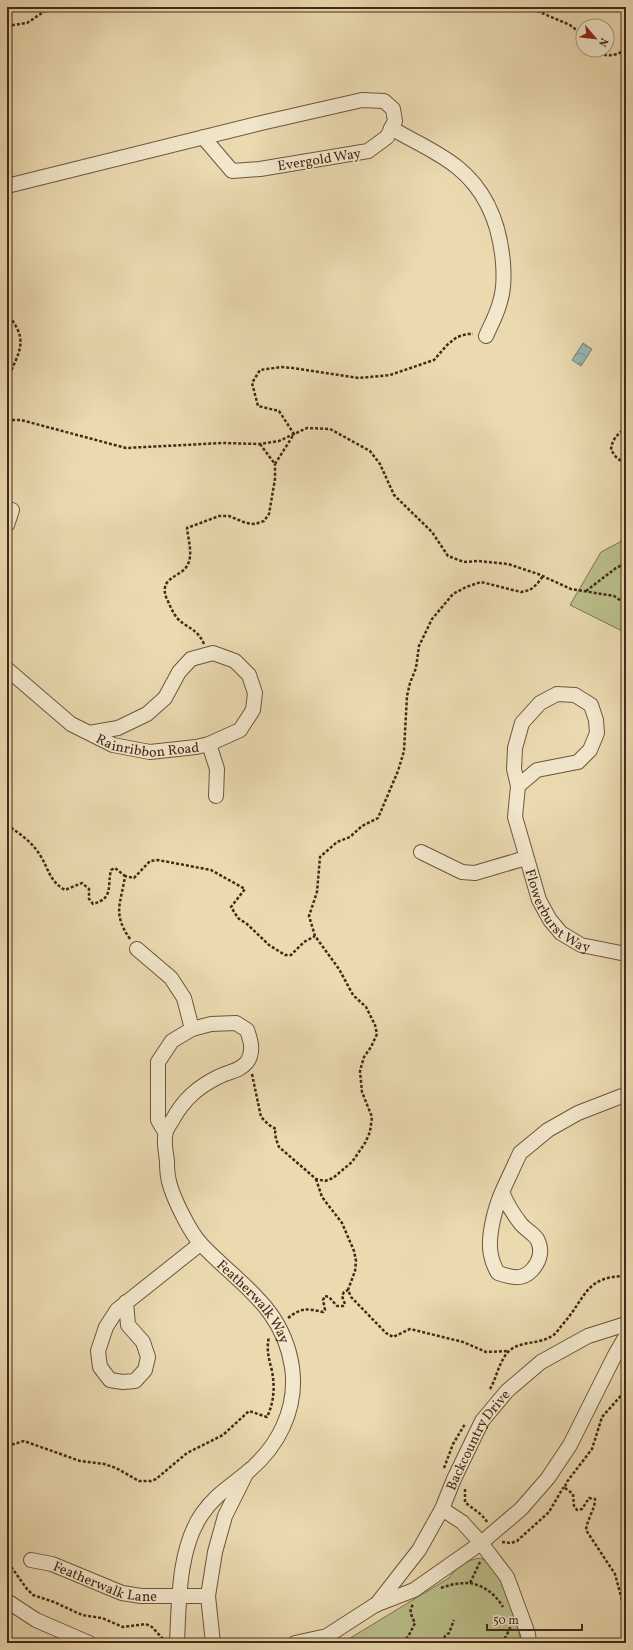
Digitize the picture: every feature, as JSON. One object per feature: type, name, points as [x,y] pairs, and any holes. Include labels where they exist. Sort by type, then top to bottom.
[{"type":"street","points":[[7,186],[203,137],[362,100],[384,101],[393,110],[395,122],[391,128],[440,155],[468,176],[481,193],[491,211],[498,232],[504,277],[501,301],[486,336]]},
{"type":"street","name":"Evergold Way","points":[[203,137],[218,157],[232,171],[260,169],[368,151],[387,137],[391,128]]},
{"type":"street","points":[[7,525],[12,510]]},
{"type":"street","name":"Rainribbon Road","points":[[7,670],[71,724],[89,733],[113,745],[150,752],[196,747],[209,744],[240,730],[253,710],[254,692],[249,675],[235,661],[213,653],[191,659],[179,672],[165,698],[148,714],[118,728],[89,733]]},
{"type":"street","name":"Flowerburst Way","points":[[518,786],[537,770],[578,762],[590,750],[597,734],[596,720],[591,705],[575,695],[556,694],[540,703],[522,723],[515,748],[514,769],[518,786],[515,817],[539,900],[550,920],[561,933],[581,945],[626,954]]},
{"type":"street","name":"Rainribbon Road","points":[[209,744],[217,769],[216,796]]},
{"type":"street","name":"Flowerburst Way","points":[[421,852],[462,872],[475,873],[526,858]]},
{"type":"street","points":[[137,949],[171,978],[184,998],[192,1029]]},
{"type":"street","name":"Featherwalk Way","points":[[177,1643],[181,1573],[189,1541],[201,1514],[222,1491],[246,1473],[270,1450],[287,1421],[292,1395],[292,1368],[285,1340],[277,1322],[252,1291],[200,1244],[181,1211],[168,1177],[165,1132],[158,1120],[158,1062],[172,1041],[192,1029],[211,1024],[236,1023],[247,1030],[252,1045],[248,1060],[244,1065]]},
{"type":"street","points":[[165,1132],[181,1104],[198,1089],[219,1076],[239,1070],[244,1065]]},
{"type":"street","points":[[502,1192],[509,1207],[522,1225],[537,1239],[541,1251],[537,1265],[528,1275],[513,1278],[498,1273],[491,1255],[491,1226],[502,1192],[520,1153],[548,1130],[578,1114],[622,1096],[626,1096]]},
{"type":"street","points":[[126,1302],[128,1325],[143,1342],[148,1356],[146,1370],[135,1381],[123,1382],[110,1380],[100,1367],[98,1351],[106,1327],[117,1310],[126,1302],[200,1244]]},
{"type":"street","name":"Backcountry Drive","points":[[375,1605],[419,1550],[442,1509],[454,1479],[482,1421],[507,1391],[541,1362],[588,1336],[626,1324]]},
{"type":"street","name":"Backcountry Drive","points":[[295,1643],[327,1636],[375,1605],[414,1590],[481,1543],[521,1509],[548,1478],[570,1445],[614,1355],[626,1336]]},
{"type":"street","name":"Featherwalk Way","points":[[213,1643],[208,1596],[215,1552],[225,1516],[246,1473]]},
{"type":"street","points":[[442,1509],[462,1522],[481,1543],[507,1577],[528,1634],[529,1643]]},
{"type":"street","name":"Featherwalk Lane","points":[[32,1560],[52,1564],[122,1594],[179,1597],[208,1596]]},
{"type":"street","points":[[7,1602],[36,1620],[89,1643]]},
{"type":"path","points":[[7,26],[27,23],[51,7]]},
{"type":"path","points":[[528,7],[570,25],[575,29]]},
{"type":"path","points":[[615,55],[626,50]]},
{"type":"path","points":[[7,312],[20,336],[20,348],[11,368],[7,382]]},
{"type":"path","points":[[294,434],[279,411],[258,406],[252,383],[260,370],[281,367],[359,378],[390,375],[434,360],[447,345],[457,337],[466,334],[486,336]]},
{"type":"path","points":[[7,420],[21,420],[126,448],[223,443],[260,444],[279,441],[307,428],[330,429],[370,451],[380,464],[394,495],[432,532],[448,556],[464,562],[478,561],[508,564],[543,576],[571,589],[614,596],[626,604]]},
{"type":"path","points":[[626,427],[617,434],[612,442],[611,450],[616,457],[626,465]]},
{"type":"path","points":[[206,655],[200,635],[177,618],[164,590],[166,584],[188,566],[190,559],[187,528],[219,516],[229,516],[246,523],[255,524],[264,521],[269,514],[275,480],[275,464],[294,434]]},
{"type":"path","points":[[260,444],[275,464]]},
{"type":"path","points":[[586,591],[616,568],[626,563]]},
{"type":"path","points":[[316,1179],[325,1180],[333,1178],[352,1162],[365,1143],[370,1132],[372,1117],[362,1092],[360,1071],[364,1057],[371,1047],[376,1034],[375,1026],[366,1007],[353,995],[339,969],[315,936],[309,916],[317,892],[320,857],[337,842],[350,837],[362,826],[378,818],[398,771],[404,751],[407,696],[416,668],[419,646],[432,619],[453,594],[466,587],[481,582],[521,592],[530,590],[543,576]]},
{"type":"path","points":[[7,825],[31,843],[37,850],[54,882],[66,890],[82,883],[89,889],[88,899],[93,904],[106,898],[109,891],[111,870],[114,868],[126,876],[134,878],[150,862],[158,860],[210,870],[245,889],[231,907],[238,918],[279,952],[285,955],[291,956],[304,942],[315,936]]},
{"type":"path","points":[[126,876],[119,904],[119,919],[124,930],[137,949]]},
{"type":"path","points":[[7,1446],[24,1441],[80,1461],[104,1464],[116,1468],[139,1481],[151,1481],[156,1479],[187,1453],[223,1436],[249,1410],[267,1417],[272,1405],[274,1394],[272,1371],[268,1357],[268,1343],[271,1327],[277,1322],[287,1319],[299,1310],[323,1312],[325,1310],[323,1300],[325,1296],[329,1296],[337,1306],[343,1306],[345,1304],[342,1296],[344,1292],[348,1290],[355,1271],[356,1261],[354,1251],[342,1223],[335,1213],[326,1205],[316,1179],[279,1147],[276,1139],[276,1128],[269,1125],[261,1117],[252,1071],[244,1065]]},
{"type":"path","points":[[348,1290],[351,1297],[386,1333],[393,1336],[410,1329],[463,1342],[486,1352],[509,1351]]},
{"type":"path","points":[[565,1488],[573,1494],[574,1506],[577,1510],[582,1509],[589,1498],[595,1499],[595,1506],[587,1522],[586,1530],[616,1574],[626,1614]]},
{"type":"path","points":[[7,1564],[12,1568],[26,1589],[33,1595],[54,1602],[82,1615],[102,1618],[123,1628],[146,1624],[152,1627],[161,1638],[168,1643]]},
{"type":"path","points":[[470,1583],[484,1587],[492,1592],[498,1598],[505,1612]]},
{"type":"path","points":[[621,1593],[626,1596]]},
{"type":"path","points":[[443,1643],[445,1636],[449,1633],[454,1620]]},
{"type":"path","points":[[502,1643],[510,1629],[508,1620]]},
{"type":"green space","points":[[626,532],[626,633],[570,605],[601,552],[620,542]]},
{"type":"green space","points":[[480,1558],[489,1562],[499,1576],[516,1618],[521,1643],[342,1643],[449,1578],[462,1565],[471,1560]]},
{"type":"water","points":[[583,343],[592,349],[581,366],[572,360]]}]
